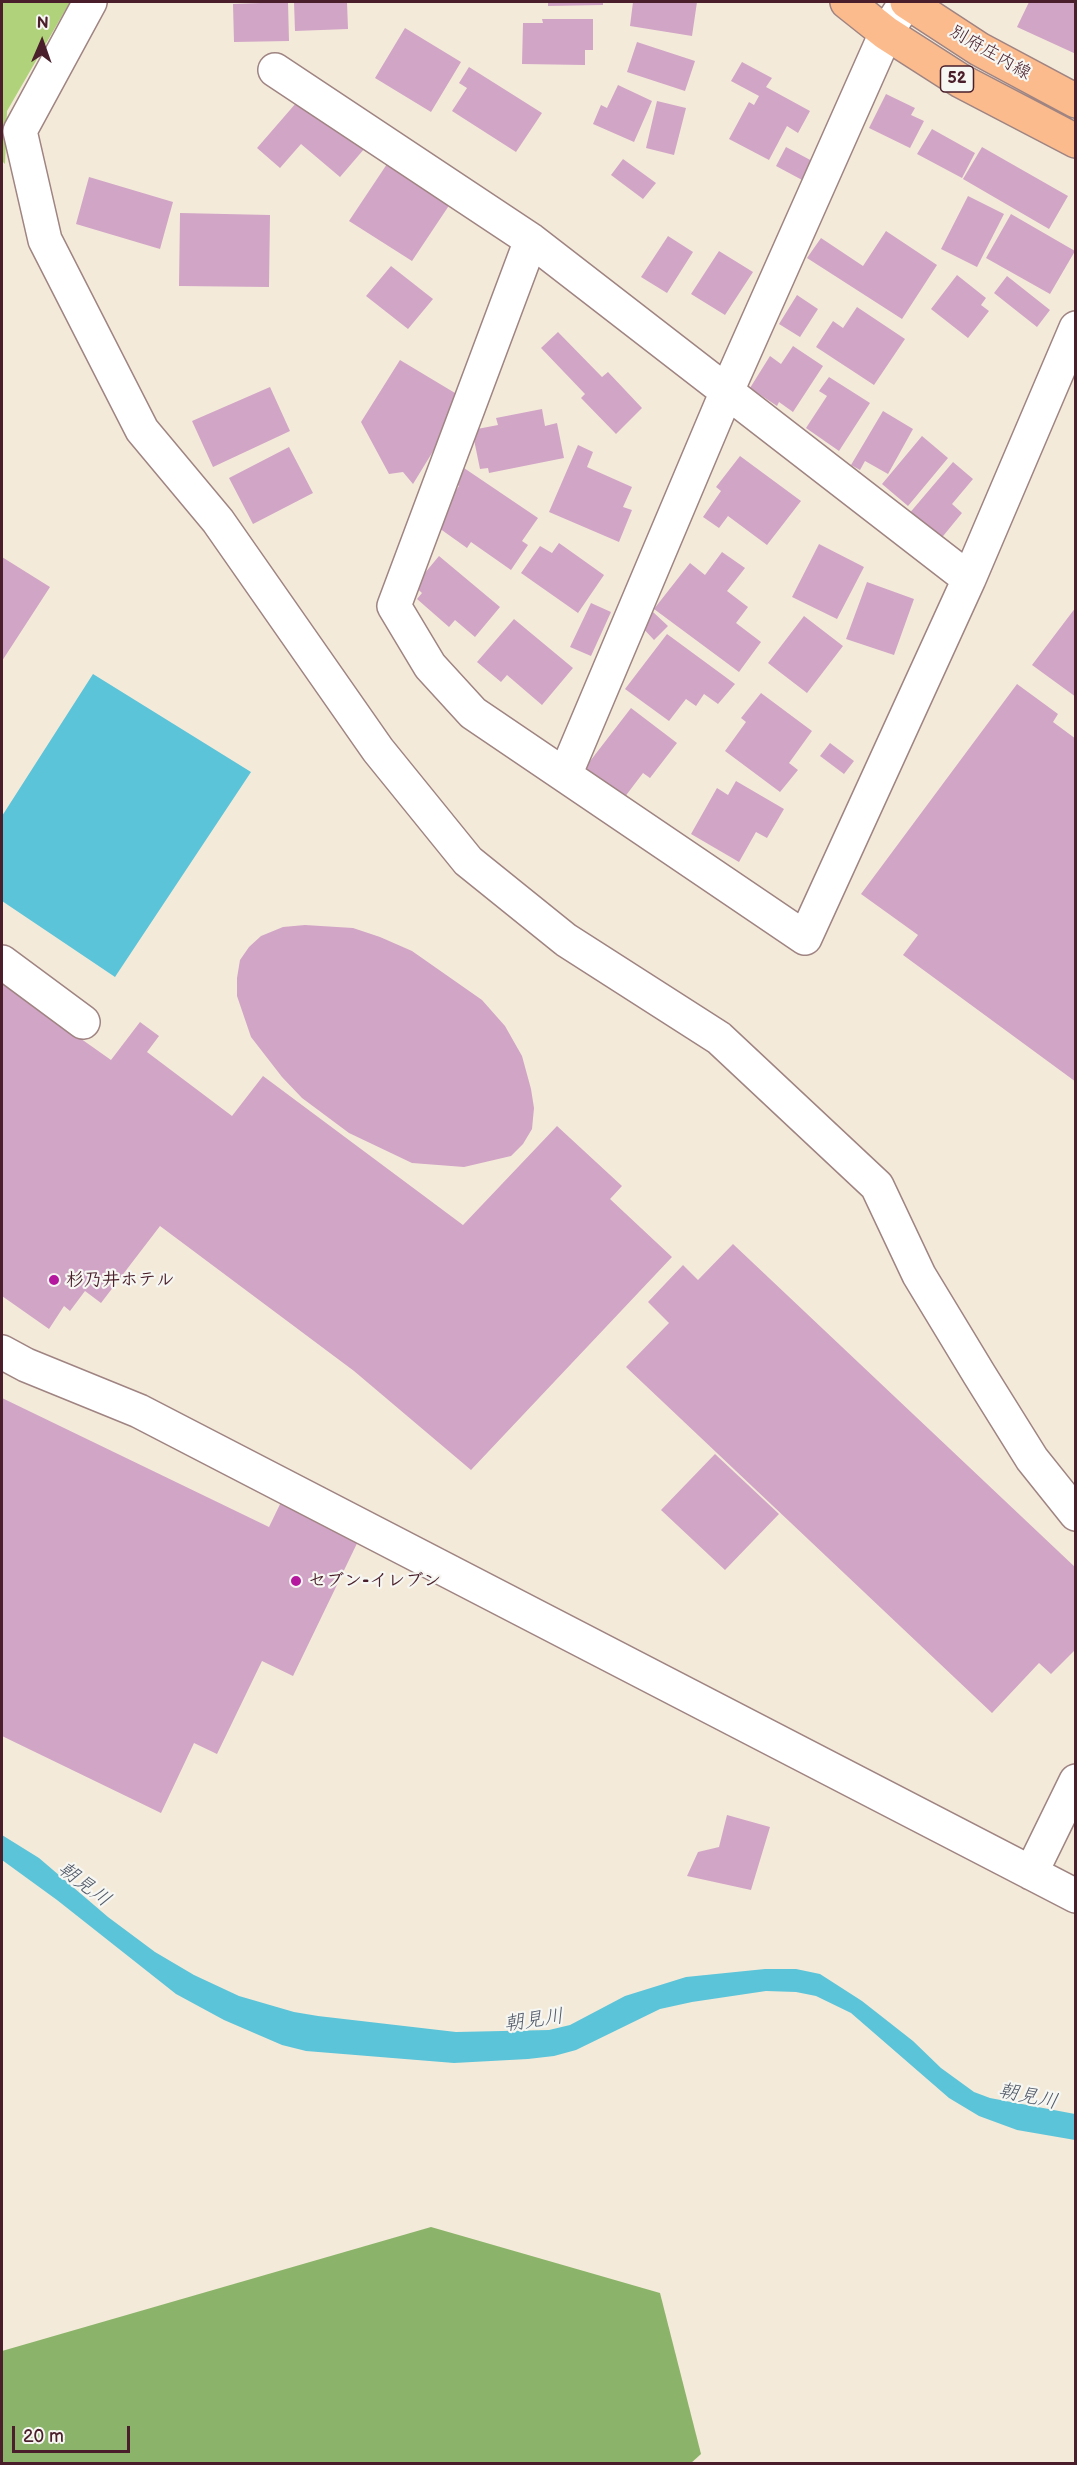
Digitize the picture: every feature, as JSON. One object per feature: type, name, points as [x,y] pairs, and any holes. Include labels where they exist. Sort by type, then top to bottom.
[{"type":"main road","name":"別府庄内線","points":[[847,2],[886,33],[961,81],[1076,141]]},
{"type":"main road","name":"別府庄内線","points":[[907,2],[978,49],[1076,101]]},
{"type":"street","points":[[90,2],[20,131],[45,240],[142,430],[218,521],[378,750],[468,861],[566,940],[719,1038],[877,1186],[919,1275],[979,1374],[1032,1460],[1076,1514]]},
{"type":"street","points":[[565,775],[727,392],[886,33],[907,2]]},
{"type":"street","points":[[275,70],[531,240],[969,579]]},
{"type":"street","points":[[531,240],[394,606],[430,666],[473,713],[805,938],[969,579],[1076,328]]},
{"type":"street","points":[[2,962],[83,1022]]},
{"type":"street","points":[[2,1352],[59,1380],[139,1411],[1076,1896]]},
{"type":"street","points":[[1031,1872],[1076,1781]]},
{"type":"green space","points":[[2,2],[70,2],[7,111],[5,164],[2,161]]},
{"type":"green space","points":[[431,2227],[660,2293],[701,2454],[690,2464],[2,2463],[2,2351]]},
{"type":"water","points":[[93,674],[251,772],[115,977],[2,901],[2,816]]},
{"type":"water","points":[[2,1835],[39,1858],[108,1917],[155,1952],[194,1975],[239,1996],[294,2012],[456,2032],[549,2030],[570,2025],[625,1996],[686,1977],[765,1969],[796,1969],[820,1974],[862,2001],[913,2041],[941,2068],[974,2092],[990,2098],[1075,2114],[1075,2140],[1017,2130],[979,2116],[949,2098],[851,2013],[816,1996],[796,1992],[766,1991],[660,2009],[576,2050],[554,2056],[528,2059],[454,2063],[306,2051],[282,2045],[224,2020],[176,1994],[57,1900],[2,1860]]},
{"type":"building","points":[[288,2],[289,41],[234,42],[233,4]]},
{"type":"building","points":[[294,2],[347,2],[348,29],[295,31]]},
{"type":"building","points":[[548,2],[603,2],[603,5],[548,6]]},
{"type":"building","points":[[633,2],[697,2],[692,36],[630,26]]},
{"type":"building","points":[[1029,2],[1076,2],[1076,54],[1017,27]]},
{"type":"building","points":[[542,19],[593,19],[593,50],[585,50],[585,65],[522,64],[523,23],[543,23]]},
{"type":"building","points":[[405,28],[461,62],[431,112],[375,78]]},
{"type":"building","points":[[637,42],[695,61],[685,91],[627,72]]},
{"type":"building","points":[[742,62],[772,78],[766,87],[810,111],[798,133],[787,126],[769,160],[729,139],[749,102],[754,105],[759,96],[731,81]]},
{"type":"building","points":[[469,67],[542,113],[516,152],[452,111],[467,88],[459,83]]},
{"type":"building","points":[[618,85],[652,101],[634,142],[593,124],[601,105],[607,108]]},
{"type":"building","points":[[886,94],[915,108],[911,115],[924,121],[910,148],[869,128]]},
{"type":"building","points":[[303,95],[365,148],[340,177],[301,144],[280,168],[257,148]]},
{"type":"building","points":[[657,101],[686,108],[674,155],[646,148]]},
{"type":"building","points":[[932,129],[975,153],[962,178],[917,154]]},
{"type":"building","points":[[786,147],[814,162],[804,181],[776,166]]},
{"type":"building","points":[[982,147],[1068,196],[1049,229],[963,179]]},
{"type":"building","points":[[391,158],[454,198],[412,261],[349,221]]},
{"type":"building","points":[[623,159],[656,183],[643,199],[611,175]]},
{"type":"building","points":[[89,177],[173,202],[160,249],[76,224]]},
{"type":"building","points":[[968,196],[1004,214],[977,267],[941,249]]},
{"type":"building","points":[[180,213],[270,215],[269,287],[179,286]]},
{"type":"building","points":[[1011,214],[1075,251],[1050,294],[986,258]]},
{"type":"building","points":[[886,231],[937,265],[902,319],[807,258],[821,238],[863,266]]},
{"type":"building","points":[[668,236],[693,252],[667,293],[641,277]]},
{"type":"building","points":[[719,251],[753,272],[725,315],[691,294]]},
{"type":"building","points":[[391,266],[433,299],[408,329],[366,296]]},
{"type":"building","points":[[957,275],[986,298],[981,305],[989,311],[968,338],[931,309]]},
{"type":"building","points":[[1007,276],[1050,310],[1037,327],[994,293]]},
{"type":"building","points":[[797,295],[818,309],[800,337],[779,324]]},
{"type":"building","points":[[857,307],[905,339],[874,385],[816,347],[833,321],[843,328]]},
{"type":"building","points":[[558,332],[602,377],[608,372],[642,408],[616,434],[581,398],[585,394],[541,348]]},
{"type":"building","points":[[793,346],[823,366],[793,412],[779,402],[777,406],[750,388],[770,356],[781,364]]},
{"type":"building","points":[[400,360],[465,399],[413,484],[403,472],[389,474],[361,422]]},
{"type":"building","points":[[829,377],[870,403],[839,451],[806,428],[827,396],[819,391]]},
{"type":"building","points":[[270,387],[290,431],[213,467],[192,421]]},
{"type":"building","points":[[542,409],[545,426],[557,423],[564,458],[489,473],[488,468],[480,469],[472,430],[498,425],[496,418]]},
{"type":"building","points":[[883,411],[913,429],[888,474],[865,461],[860,470],[851,465]]},
{"type":"building","points":[[922,436],[948,458],[908,506],[882,484]]},
{"type":"building","points":[[578,445],[593,452],[587,467],[632,487],[623,507],[632,510],[619,542],[549,512]]},
{"type":"building","points":[[289,447],[313,493],[253,524],[229,478]]},
{"type":"building","points":[[740,456],[801,501],[767,545],[728,516],[719,528],[703,517],[721,491],[716,487]]},
{"type":"building","points":[[953,462],[973,479],[952,504],[962,513],[939,541],[908,515]]},
{"type":"building","points":[[464,468],[538,518],[522,541],[528,545],[511,570],[471,542],[467,548],[432,523],[459,486],[454,482]]},
{"type":"building","points":[[559,543],[604,575],[578,613],[521,573],[540,546],[552,553]]},
{"type":"building","points":[[819,544],[864,567],[837,619],[792,597]]},
{"type":"building","points":[[722,552],[745,568],[727,591],[748,607],[736,623],[761,642],[739,672],[654,609],[690,563],[705,575]]},
{"type":"building","points":[[439,556],[500,607],[475,637],[455,620],[449,627],[417,599],[422,593],[414,586]]},
{"type":"building","points":[[2,557],[50,587],[2,661]]},
{"type":"building","points":[[867,582],[914,599],[894,655],[846,639]]},
{"type":"building","points":[[591,603],[611,612],[591,656],[570,647]]},
{"type":"building","points":[[1076,607],[1076,697],[1032,665]]},
{"type":"building","points":[[653,612],[668,626],[654,640],[640,625]]},
{"type":"building","points":[[804,616],[843,646],[807,693],[768,663]]},
{"type":"building","points":[[514,619],[573,668],[542,705],[507,675],[501,682],[477,662]]},
{"type":"building","points":[[667,634],[735,684],[718,704],[704,694],[696,706],[686,699],[669,721],[625,689]]},
{"type":"building","points":[[1017,684],[1058,714],[1053,722],[1076,739],[1076,1082],[903,955],[918,935],[861,894]]},
{"type":"building","points":[[761,693],[812,731],[789,763],[798,770],[780,792],[725,751],[746,722],[741,718]]},
{"type":"building","points":[[631,708],[677,743],[650,778],[643,773],[624,798],[584,769]]},
{"type":"building","points":[[830,743],[854,761],[844,774],[820,756]]},
{"type":"building","points":[[736,781],[784,809],[767,838],[756,832],[739,862],[691,834],[717,788],[728,795]]},
{"type":"building","points":[[305,925],[353,928],[380,937],[412,951],[482,1000],[505,1026],[522,1056],[531,1089],[534,1108],[532,1129],[523,1144],[511,1156],[464,1167],[412,1163],[349,1133],[302,1098],[282,1077],[251,1037],[237,996],[237,978],[240,960],[261,936],[283,927]]},
{"type":"building","points":[[2,983],[111,1060],[140,1022],[159,1036],[147,1052],[232,1116],[263,1076],[463,1225],[557,1126],[622,1186],[610,1199],[672,1257],[471,1470],[354,1371],[160,1226],[101,1303],[85,1291],[70,1311],[64,1306],[49,1329],[2,1296]]},
{"type":"building","points":[[733,1244],[1076,1568],[1076,1649],[1051,1674],[1039,1663],[992,1713],[626,1367],[669,1323],[648,1302],[683,1265],[698,1280]]},
{"type":"building","points":[[2,1398],[269,1527],[284,1496],[362,1533],[293,1676],[262,1661],[217,1754],[194,1743],[161,1813],[2,1736]]},
{"type":"building","points":[[715,1454],[779,1514],[725,1570],[661,1510]]},
{"type":"building","points":[[727,1815],[770,1827],[751,1890],[687,1876],[698,1852],[719,1847]]},
{"type":"place","name":"杉乃井ホテル","points":[[54,1280]]},
{"type":"place","name":"セブン-イレブン","points":[[296,1581]]},
{"type":"water label","name":"朝見川","points":[[84,1885]]},
{"type":"water label","name":"朝見川","points":[[534,2021]]},
{"type":"water label","name":"朝見川","points":[[1028,2097]]}]
